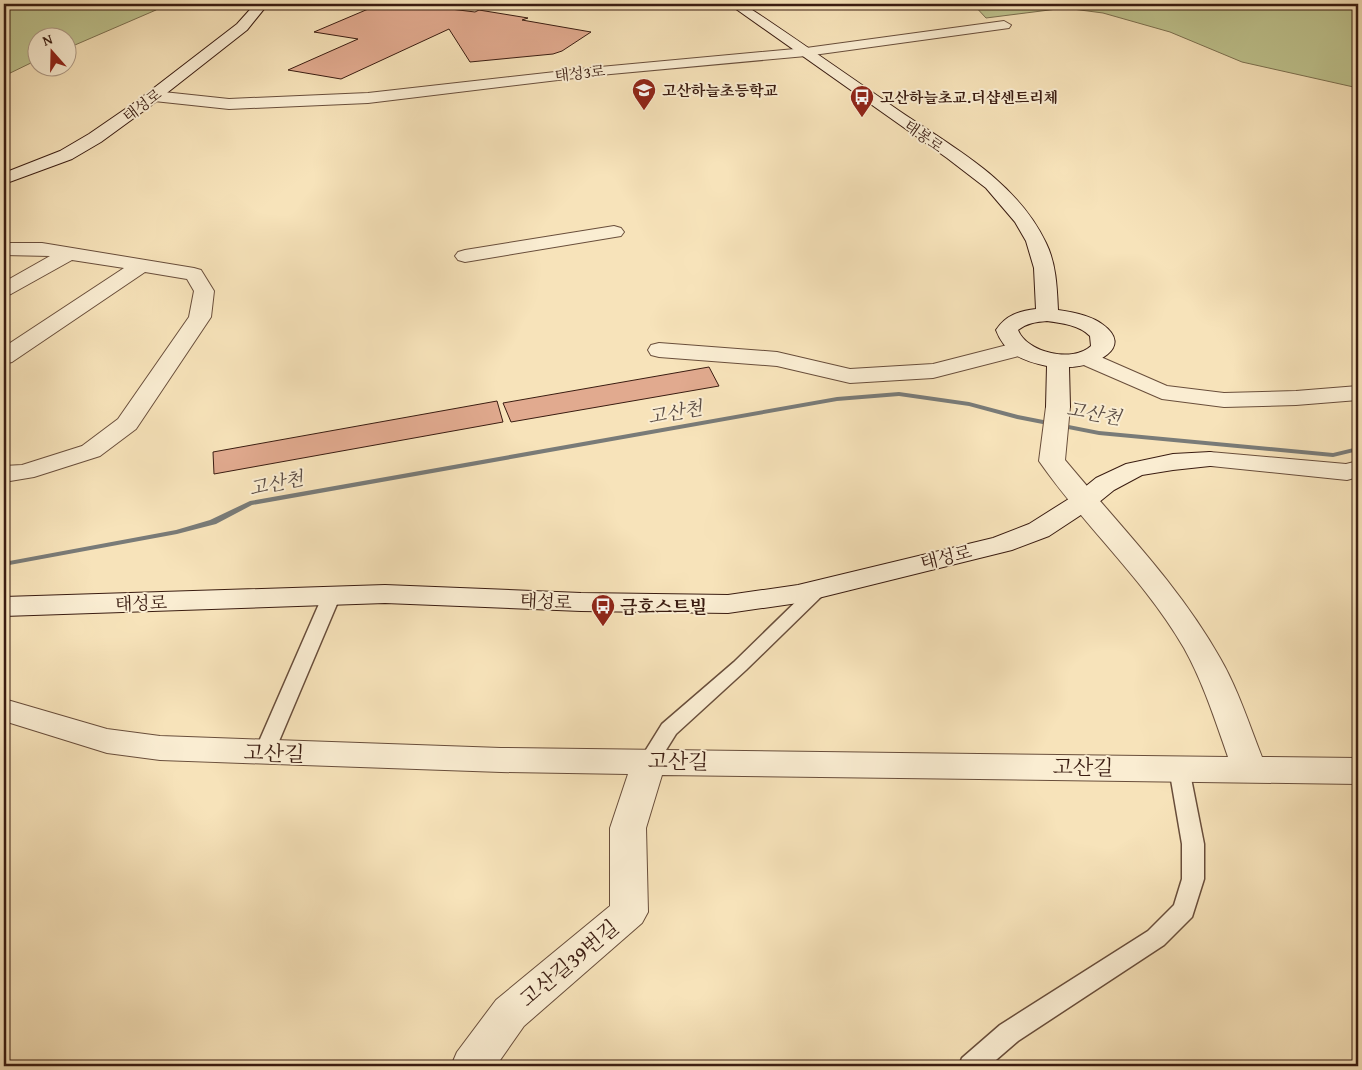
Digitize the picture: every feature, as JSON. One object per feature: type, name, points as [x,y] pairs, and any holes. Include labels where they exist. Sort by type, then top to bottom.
[{"type":"street","name":"태성로","points":[[4,179],[66,155],[95,138],[154,96],[242,27],[262,4]]},
{"type":"street","name":"태봉로","points":[[735,4],[806,52],[991,184],[1025,222],[1036,241],[1044,262],[1047,315]]},
{"type":"street","name":"태성3로","points":[[154,96],[229,104],[295,103],[368,98],[600,70],[806,52],[1004,25]]},
{"type":"street","points":[[465,256],[614,232]]},
{"type":"street","points":[[4,249],[42,249],[194,274],[204,291],[200,317],[127,424],[91,452],[25,472],[4,474]]},
{"type":"street","points":[[4,290],[68,254]]},
{"type":"street","points":[[4,357],[141,266]]},
{"type":"street","points":[[1047,315],[1077,320],[1099,332],[1103,340],[1103,347],[1097,353],[1087,358],[1058,360],[1041,358],[1019,349],[1008,338],[1007,330],[1011,324],[1027,317],[1047,315]]},
{"type":"street","points":[[659,350],[778,359],[850,376],[933,371],[1019,349]]},
{"type":"street","points":[[1087,358],[1162,392],[1224,400],[1296,398],[1358,393]]},
{"type":"street","points":[[1058,360],[1058,407],[1052,461],[1142,571],[1198,646],[1217,683],[1249,769]]},
{"type":"street","name":"태성로","points":[[4,607],[385,594],[581,602],[728,604],[798,594],[1002,544],[1039,530],[1084,501],[1106,484],[1135,469],[1173,462],[1210,460],[1347,472],[1358,469]]},
{"type":"street","name":"고산길","points":[[4,710],[106,741],[160,748],[264,753],[501,760],[1358,771]]},
{"type":"street","name":"고산길39번길","points":[[472,1066],[510,1013],[629,912],[628,828],[649,761]]},
{"type":"lane","points":[[649,761],[669,729],[740,666],[820,588]]},
{"type":"lane","points":[[264,753],[331,597]]},
{"type":"lane","points":[[971,1066],[1009,1033],[1156,938],[1184,910],[1193,879],[1193,844],[1179,768]]},
{"type":"green space","points":[[4,4],[164,4],[156,10],[78,44],[78,28],[28,28],[28,64],[4,76]]},
{"type":"green space","points":[[973,4],[1358,4],[1358,88],[1242,62],[1170,32],[1103,13],[1065,8],[986,18]]},
{"type":"building","points":[[380,4],[410,4],[475,12],[479,10],[528,18],[522,20],[591,32],[562,51],[553,54],[470,62],[449,29],[341,79],[288,70],[358,39],[314,32]]},
{"type":"building","points":[[709,367],[719,386],[511,422],[503,403]]},
{"type":"building","points":[[497,401],[503,422],[214,474],[213,452]]},
{"type":"waterway","name":"고산천","points":[[4,564],[177,532],[213,522],[250,503],[837,399],[899,394],[969,404],[1017,417],[1099,433],[1333,455],[1358,449]]},
{"type":"place","name":"고산하늘초등학교","points":[[644,111]]},
{"type":"place","name":"고산하늘초교.더샵센트리체","points":[[862,118]]},
{"type":"place","name":"금호스트빌","points":[[603,627]]}]
